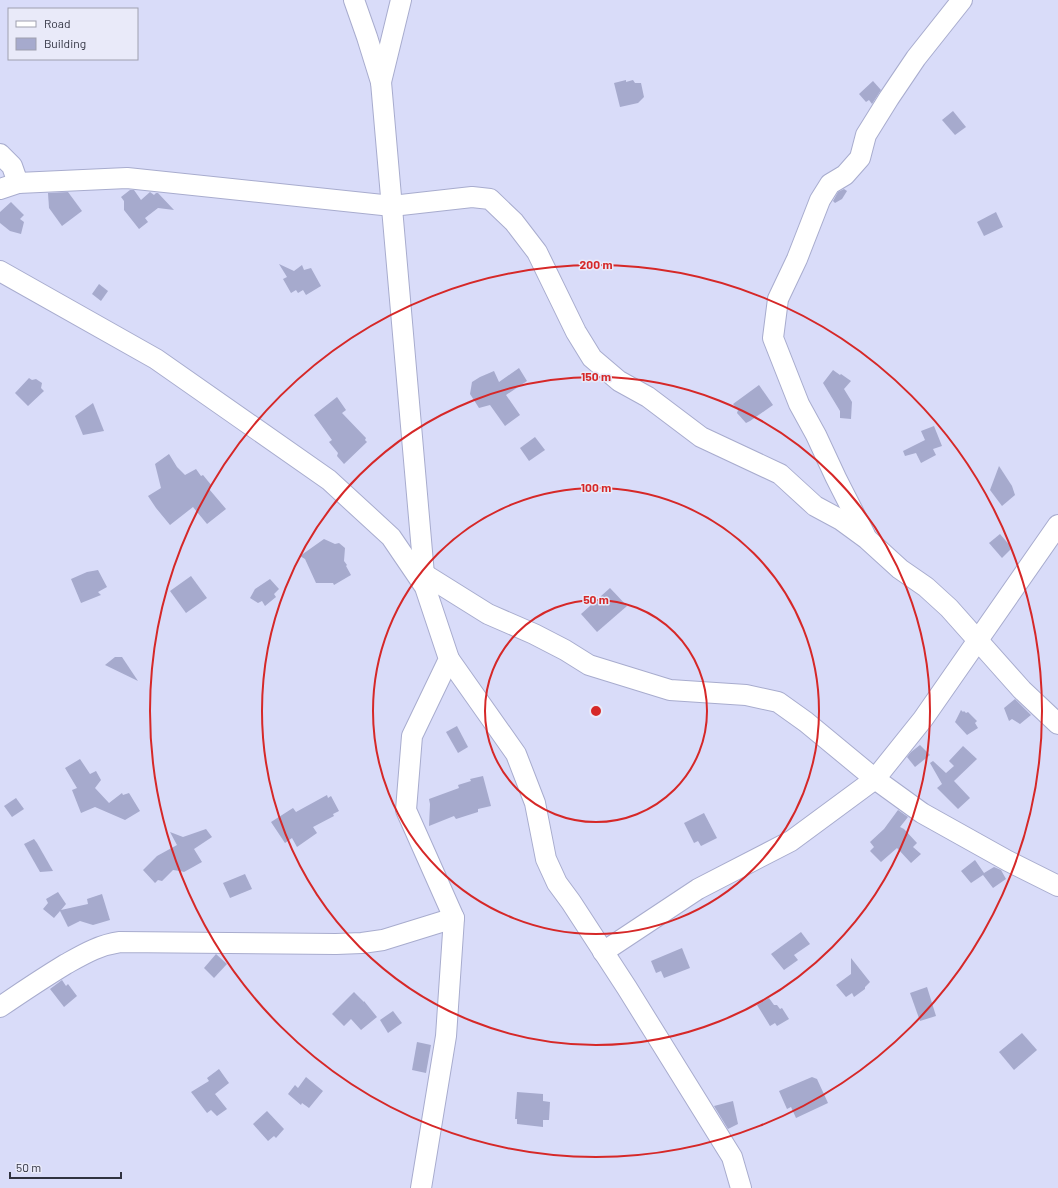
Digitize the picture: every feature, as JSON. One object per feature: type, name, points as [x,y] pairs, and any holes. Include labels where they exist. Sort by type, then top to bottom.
[{"type":"street","points":[[354,0],[381,82],[425,580],[449,659],[516,754],[535,803],[546,859],[557,883],[627,988],[732,1157],[741,1188]]},
{"type":"street","points":[[381,82],[401,0]]},
{"type":"street","points":[[867,539],[799,404],[773,338],[778,299],[797,259],[820,200],[830,184],[845,174],[860,158],[866,135],[889,98],[916,58],[962,0]]},
{"type":"street","points":[[0,154],[12,166],[18,183]]},
{"type":"street","points":[[0,189],[18,183],[127,178],[392,206],[472,197],[490,199],[514,222],[537,252],[576,332],[592,358],[619,381],[648,397],[700,437],[780,474],[815,506],[841,520],[867,539],[900,569],[926,587],[949,608],[1022,690],[1058,724]]},
{"type":"street","points":[[0,271],[156,359],[329,480],[391,537],[425,580],[488,614],[534,634],[565,650],[589,665],[670,690],[746,694],[778,702],[806,722],[875,779],[922,813],[1008,861],[1058,886]]},
{"type":"street","points":[[604,952],[698,889],[791,841],[875,779],[923,719],[1058,525]]},
{"type":"street","points":[[421,1188],[446,1036],[454,918],[406,810],[412,736],[449,659]]},
{"type":"street","points":[[0,1007],[47,975],[94,948],[108,943],[362,943],[383,940],[454,918]]},
{"type":"building","points":[[626,80],[626,82],[633,80],[635,83],[641,83],[644,97],[638,103],[620,107],[614,83]]},
{"type":"building","points":[[873,81],[881,90],[872,104],[869,100],[866,102],[859,94]]},
{"type":"building","points":[[953,111],[966,127],[955,135],[942,120]]},
{"type":"building","points":[[844,189],[847,191],[842,199],[835,203],[833,201],[838,192]]},
{"type":"building","points":[[130,190],[134,190],[141,200],[150,192],[154,195],[158,193],[174,210],[158,208],[145,218],[148,222],[139,229],[124,210],[124,201],[121,197]]},
{"type":"building","points":[[68,192],[82,211],[62,226],[49,208],[48,193]]},
{"type":"building","points":[[11,202],[24,215],[20,219],[24,222],[21,234],[10,231],[0,223],[0,212]]},
{"type":"building","points":[[996,212],[1003,227],[984,236],[977,222]]},
{"type":"building","points":[[279,264],[294,271],[302,265],[304,270],[311,268],[321,286],[306,295],[303,290],[298,293],[296,290],[291,293],[283,279],[287,277]]},
{"type":"building","points":[[99,284],[108,291],[101,301],[92,294]]},
{"type":"building","points":[[519,368],[527,381],[506,395],[520,415],[505,426],[490,405],[479,408],[470,394],[472,382],[494,371],[499,382]]},
{"type":"building","points":[[833,370],[851,381],[844,389],[852,402],[851,419],[840,418],[840,411],[823,383]]},
{"type":"building","points":[[29,378],[32,380],[36,379],[42,383],[41,388],[44,391],[28,406],[15,393]]},
{"type":"building","points":[[759,385],[773,405],[746,423],[737,413],[738,410],[733,404]]},
{"type":"building","points":[[337,397],[346,410],[342,413],[366,438],[365,440],[367,442],[344,464],[337,456],[338,453],[329,442],[332,440],[314,415]]},
{"type":"building","points":[[93,403],[104,431],[83,435],[75,416]]},
{"type":"building","points":[[934,426],[942,446],[933,449],[936,455],[921,463],[916,453],[905,456],[903,451],[925,440],[921,431]]},
{"type":"building","points":[[535,437],[545,450],[529,461],[520,448]]},
{"type":"building","points":[[169,454],[177,467],[185,475],[196,469],[201,476],[203,475],[212,486],[209,489],[226,509],[207,524],[193,507],[170,525],[148,496],[161,488],[155,464]]},
{"type":"building","points":[[999,466],[1012,486],[1015,495],[1002,506],[990,490]]},
{"type":"building","points":[[1000,534],[1012,548],[1002,558],[989,543]]},
{"type":"building","points":[[324,539],[335,544],[339,543],[345,548],[344,561],[351,575],[334,585],[333,583],[316,583],[305,559],[300,556]]},
{"type":"building","points":[[98,570],[107,587],[98,592],[101,595],[81,603],[71,579],[87,572]]},
{"type":"building","points":[[191,576],[207,598],[186,613],[170,591]]},
{"type":"building","points":[[270,579],[279,589],[274,594],[276,597],[265,606],[262,601],[258,603],[250,598],[255,589]]},
{"type":"building","points":[[610,588],[627,606],[597,632],[581,614]]},
{"type":"building","points":[[115,657],[122,657],[138,681],[105,665]]},
{"type":"building","points":[[1015,699],[1031,715],[1020,724],[1012,719],[1009,721],[1004,708]]},
{"type":"building","points":[[961,710],[966,713],[968,712],[977,721],[975,723],[978,728],[967,735],[955,722]]},
{"type":"building","points":[[457,726],[468,747],[458,753],[446,732]]},
{"type":"building","points":[[920,745],[930,755],[915,767],[907,757]]},
{"type":"building","points":[[963,746],[977,759],[954,781],[970,798],[958,809],[937,788],[942,784],[930,763],[933,761],[946,773],[954,766],[949,761]]},
{"type":"building","points":[[80,759],[90,774],[96,771],[101,780],[95,788],[109,803],[122,793],[123,795],[129,793],[140,811],[125,820],[95,807],[81,813],[72,790],[77,788],[65,768]]},
{"type":"building","points":[[483,776],[491,806],[478,809],[478,812],[456,819],[454,816],[429,826],[429,799],[459,788],[458,785],[471,781],[470,779]]},
{"type":"building","points":[[327,795],[328,798],[331,796],[339,811],[333,814],[334,816],[313,827],[317,833],[297,847],[292,838],[285,843],[271,822],[293,808],[296,812]]},
{"type":"building","points":[[16,798],[24,809],[12,817],[4,806]]},
{"type":"building","points":[[898,810],[908,817],[900,827],[904,829],[917,843],[913,847],[921,854],[911,863],[897,848],[881,862],[870,851],[874,847],[870,842],[884,829]]},
{"type":"building","points":[[704,813],[717,838],[701,846],[698,841],[694,843],[684,823]]},
{"type":"building","points":[[206,829],[212,837],[194,849],[202,862],[184,872],[173,870],[162,881],[158,880],[155,883],[143,870],[157,856],[177,845],[170,832],[183,837]]},
{"type":"building","points":[[34,839],[53,871],[40,872],[24,844]]},
{"type":"building","points":[[975,860],[984,873],[994,867],[1001,870],[1006,879],[993,888],[983,875],[971,883],[961,871]]},
{"type":"building","points":[[245,874],[252,889],[230,898],[223,883]]},
{"type":"building","points":[[58,892],[66,904],[61,910],[88,904],[87,899],[102,894],[110,920],[93,925],[80,921],[68,927],[60,911],[54,918],[43,909],[48,903],[46,899]]},
{"type":"building","points":[[801,932],[810,944],[794,955],[798,960],[784,970],[771,954]]},
{"type":"building","points":[[682,948],[690,968],[664,978],[661,971],[656,973],[651,961]]},
{"type":"building","points":[[216,954],[227,964],[214,978],[204,968]]},
{"type":"building","points":[[851,958],[870,982],[865,989],[854,997],[852,993],[846,997],[836,985],[851,974]]},
{"type":"building","points":[[62,980],[66,986],[68,984],[77,996],[64,1007],[50,989]]},
{"type":"building","points":[[927,987],[936,1016],[920,1021],[910,993]]},
{"type":"building","points":[[354,992],[364,1001],[377,1017],[361,1030],[351,1019],[344,1026],[332,1014]]},
{"type":"building","points":[[769,998],[774,1005],[777,1005],[780,1009],[782,1008],[789,1019],[777,1026],[775,1023],[770,1026],[757,1005]]},
{"type":"building","points":[[393,1011],[402,1023],[388,1033],[380,1020]]},
{"type":"building","points":[[1022,1033],[1037,1050],[1014,1070],[999,1052]]},
{"type":"building","points":[[417,1042],[431,1045],[426,1073],[412,1070]]},
{"type":"building","points":[[219,1069],[229,1083],[215,1094],[227,1109],[217,1116],[211,1110],[207,1113],[191,1092],[209,1081],[207,1078]]},
{"type":"building","points":[[306,1077],[323,1091],[309,1108],[302,1103],[301,1105],[288,1094],[295,1085],[298,1088]]},
{"type":"building","points":[[812,1077],[817,1079],[828,1103],[796,1118],[791,1107],[787,1109],[779,1091]]},
{"type":"building","points":[[517,1092],[543,1094],[543,1101],[550,1102],[549,1120],[543,1120],[543,1127],[517,1124],[517,1119],[515,1119]]},
{"type":"building","points":[[733,1101],[738,1124],[728,1129],[714,1106]]},
{"type":"building","points":[[267,1111],[284,1129],[276,1138],[274,1136],[268,1141],[253,1124]]}]
